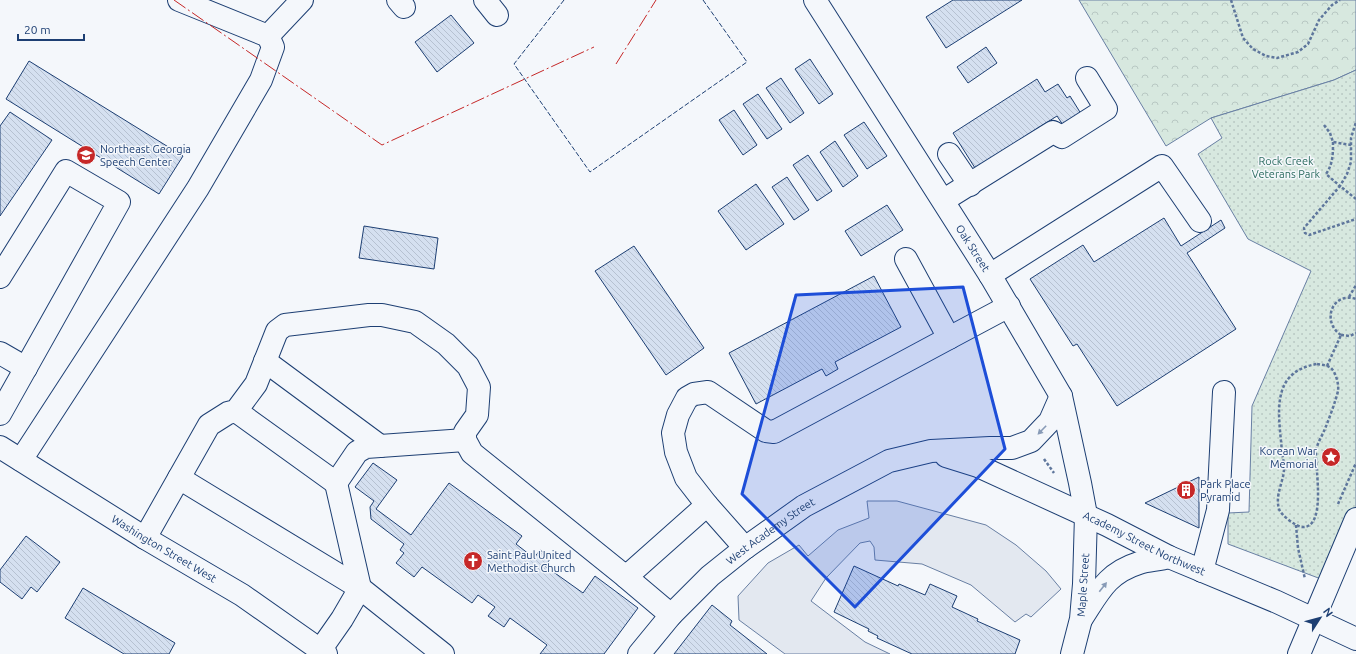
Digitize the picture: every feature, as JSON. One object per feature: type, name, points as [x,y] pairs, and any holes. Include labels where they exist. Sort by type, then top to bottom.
[{"type":"street","points":[[21,460],[198,188],[258,87],[273,47],[268,36],[179,0]]},
{"type":"street","points":[[268,36],[302,0]]},
{"type":"street","name":"Oak Street","points":[[824,3],[1009,306],[1061,396],[1075,455],[1086,515]]},
{"type":"street","points":[[944,200],[1053,132],[1062,137],[1106,109],[1087,78]]},
{"type":"street","points":[[949,154],[970,185]]},
{"type":"street","points":[[990,275],[1162,166],[1200,221]]},
{"type":"street","points":[[0,277],[66,171],[119,202],[0,414]]},
{"type":"street","points":[[906,259],[949,338]]},
{"type":"street","points":[[745,548],[707,505],[686,478],[676,452],[673,433],[678,416],[687,398],[694,394],[708,392],[766,430],[774,432],[1009,306]]},
{"type":"street","points":[[145,538],[209,425],[228,413],[236,411],[256,384],[277,331],[285,325],[369,315],[382,315],[415,322],[446,344],[468,366],[479,387],[477,415],[465,432],[465,440],[472,453],[671,615]]},
{"type":"street","points":[[0,353],[26,368]]},
{"type":"street","points":[[265,362],[380,446]]},
{"type":"street","points":[[1202,571],[1218,510],[1224,392]]},
{"type":"street","name":"West Academy Street","points":[[639,654],[671,615],[710,576],[745,548],[804,506],[889,461],[931,452],[1012,448],[1031,441],[1050,421],[1061,396]]},
{"type":"street","points":[[236,411],[336,483],[360,588],[324,652]]},
{"type":"street","points":[[336,483],[357,452],[366,447],[465,440]]},
{"type":"street","name":"Washington Street West","points":[[0,447],[145,538],[242,595],[324,652]]},
{"type":"street","name":"Academy Street Northwest","points":[[931,452],[978,466],[1086,515],[1169,557],[1274,601],[1356,639]]},
{"type":"street","points":[[179,478],[360,588],[443,654]]},
{"type":"street","points":[[626,577],[707,505]]},
{"type":"street","name":"Maple Street","points":[[1072,654],[1081,619],[1084,584],[1086,515]]},
{"type":"street","points":[[1299,654],[1356,519]]},
{"type":"street","points":[[1081,619],[1110,578],[1121,570],[1140,562],[1169,557]]},
{"type":"path","points":[[1231,0],[1243,38],[1253,49],[1266,56],[1277,58],[1298,52],[1308,44],[1319,20],[1332,5],[1340,0]]},
{"type":"path","points":[[1356,122],[1351,138],[1351,162],[1347,174],[1340,186],[1304,228],[1305,233],[1308,235],[1356,220]]},
{"type":"path","points":[[1324,125],[1330,133],[1333,142],[1333,159],[1326,174],[1356,199]]},
{"type":"path","points":[[1333,142],[1351,145]]},
{"type":"path","points":[[1349,297],[1356,285]]},
{"type":"path","points":[[1349,297],[1356,289]]},
{"type":"path","points":[[1356,298],[1342,298],[1337,302],[1332,307],[1330,320],[1336,332],[1341,335],[1350,336],[1356,333]]},
{"type":"path","points":[[1327,366],[1341,335]]},
{"type":"path","points":[[1317,364],[1327,366],[1332,369],[1338,382],[1338,390],[1316,453],[1318,494],[1314,519],[1309,525],[1302,527],[1296,525],[1284,517],[1279,509],[1278,495],[1284,470],[1279,406],[1280,395],[1284,385],[1292,373],[1307,365],[1317,364]]},
{"type":"path","points":[[1041,455],[1055,474]]},
{"type":"path","points":[[1296,525],[1298,548],[1305,580]]},
{"type":"highlighted area","points":[[963,287],[1005,449],[855,607],[742,494],[796,295]]},
{"type":"green space","points":[[1079,0],[1356,0],[1356,70],[1334,80],[1211,118],[1166,146]]},
{"type":"green space","name":"Rock Creek Veterans Park","points":[[1356,70],[1356,519],[1329,582],[1228,544],[1228,513],[1249,512],[1252,406],[1311,271],[1248,239],[1198,154],[1222,138],[1211,118],[1334,80]]},
{"type":"shaded area","points":[[867,501],[897,501],[986,525],[1016,545],[1046,571],[1061,589],[1031,617],[1026,614],[1015,622],[971,585],[922,564],[875,560],[874,547],[870,541],[860,543],[826,578],[811,601],[865,642],[890,654],[785,654],[739,620],[738,596],[768,563],[799,545],[808,556],[838,530],[869,518]]},
{"type":"building","points":[[953,0],[1022,0],[946,48],[926,17]]},
{"type":"building","points":[[451,15],[474,43],[437,72],[415,42]]},
{"type":"building","points":[[986,47],[997,63],[968,83],[957,67]]},
{"type":"building","points":[[810,59],[833,94],[819,104],[795,69]]},
{"type":"building","points":[[29,61],[183,156],[159,194],[6,99]]},
{"type":"building","points":[[781,78],[804,113],[790,123],[766,88]]},
{"type":"building","points":[[1037,79],[1045,92],[1058,84],[1067,98],[1070,96],[1083,117],[1065,128],[1057,116],[975,168],[953,133]]},
{"type":"building","points":[[758,94],[782,129],[767,139],[743,104]]},
{"type":"building","points":[[734,110],[757,145],[743,155],[719,120]]},
{"type":"building","points":[[10,112],[52,140],[0,216],[0,126]]},
{"type":"building","points":[[864,122],[887,156],[867,169],[844,135]]},
{"type":"building","points":[[835,141],[858,176],[843,187],[820,152]]},
{"type":"building","points":[[808,155],[832,191],[817,201],[793,165]]},
{"type":"building","points":[[787,177],[809,210],[794,220],[772,187]]},
{"type":"building","points":[[756,184],[784,224],[746,250],[718,211]]},
{"type":"building","points":[[887,205],[903,230],[861,256],[845,231]]},
{"type":"building","points":[[1164,218],[1181,246],[1221,220],[1225,228],[1187,253],[1236,329],[1117,406],[1077,344],[1073,346],[1030,279],[1083,245],[1094,262]]},
{"type":"building","points":[[364,226],[438,238],[434,269],[359,258]]},
{"type":"building","points":[[634,246],[704,348],[666,375],[595,271]]},
{"type":"building","points":[[874,276],[901,327],[835,362],[838,369],[826,376],[822,369],[756,404],[729,353]]},
{"type":"building","name":"Saint Paul United Methodist Church","points":[[373,463],[397,480],[376,509],[411,535],[449,483],[522,536],[516,544],[534,558],[540,550],[551,558],[545,566],[583,593],[595,576],[638,608],[604,654],[540,654],[547,645],[510,618],[504,627],[488,616],[495,607],[478,595],[472,603],[422,567],[414,577],[396,563],[404,553],[400,550],[404,544],[371,519],[370,507],[374,501],[355,487]]},
{"type":"building","name":"Park Place Pyramid","points":[[1199,477],[1199,528],[1145,503]]},
{"type":"building","points":[[26,536],[60,562],[37,592],[31,587],[22,599],[0,582],[0,570]]},
{"type":"building","points":[[854,566],[898,586],[899,584],[925,595],[930,584],[957,596],[952,607],[978,619],[977,621],[1020,640],[1015,654],[912,654],[877,638],[878,636],[868,631],[869,629],[834,612]]},
{"type":"building","points":[[83,588],[175,643],[169,654],[124,654],[65,618]]},
{"type":"building","points":[[712,605],[732,621],[730,625],[767,654],[674,654]]},
{"type":"fence","points":[[564,0],[514,64],[590,172],[747,62],[703,0]]},
{"type":"power","points":[[174,0],[382,145],[594,47]]},
{"type":"power","points":[[616,64],[656,0]]},
{"type":"place","name":"Northeast Georgia Speech Center","points":[[86,155]]},
{"type":"place","name":"Korean War Memorial","points":[[1331,457]]},
{"type":"place","name":"Park Place Pyramid","points":[[1186,490]]},
{"type":"place","name":"Saint Paul United Methodist Church","points":[[473,561]]}]
